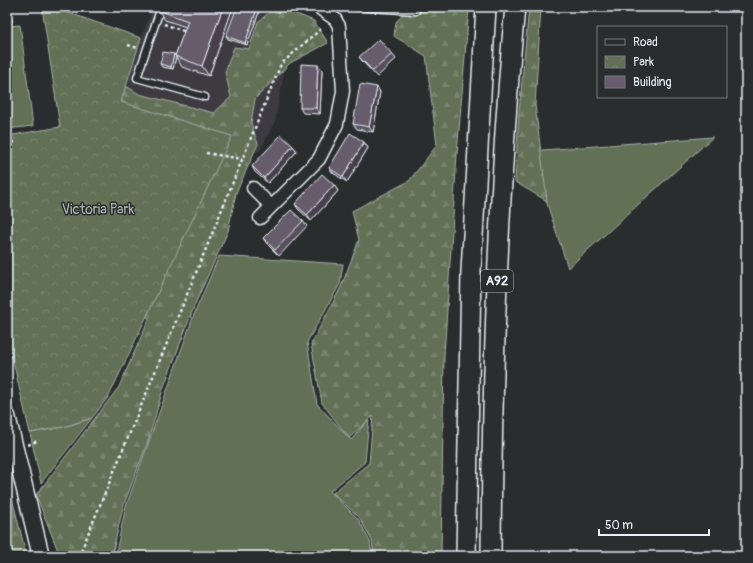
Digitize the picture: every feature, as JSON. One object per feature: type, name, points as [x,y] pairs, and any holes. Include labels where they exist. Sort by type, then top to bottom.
[{"type":"highway","name":"A92","points":[[466,556],[470,271],[486,7]]},
{"type":"highway","name":"A92","points":[[491,556],[494,345],[502,167],[515,7]]},
{"type":"main road","points":[[7,416],[40,556]]},
{"type":"street","points":[[260,218],[318,159],[337,124],[343,91],[339,26],[335,19],[334,12],[318,7]]},
{"type":"street","points":[[253,188],[271,206]]},
{"type":"lane","points":[[161,7],[137,78],[205,97]]},
{"type":"lane","points":[[357,7],[416,12],[418,7]]},
{"type":"path","points":[[162,24],[190,34]]},
{"type":"path","points":[[79,556],[281,64],[323,27]]},
{"type":"path","points":[[7,144],[15,142]]},
{"type":"path","points":[[206,153],[242,159]]},
{"type":"shaded area","points":[[153,7],[296,8],[275,121],[259,152],[121,102],[141,38]]},
{"type":"green space","name":"Victoria Park","points":[[42,7],[52,7],[141,38],[121,102],[232,136],[109,396],[92,418],[63,427],[30,433],[7,336],[7,136],[60,127]]},
{"type":"green space","points":[[276,7],[314,21],[328,43],[290,63],[255,99],[251,123],[258,144],[236,193],[228,231],[195,304],[163,389],[148,441],[123,507],[112,555],[60,556],[36,495],[119,387],[149,319],[129,296],[127,106],[111,88],[126,86],[139,94],[214,113],[231,97],[225,72],[234,47],[249,49],[258,22]]},
{"type":"green space","points":[[410,7],[469,7],[457,154],[444,356],[441,556],[374,556],[372,541],[360,518],[333,493],[369,463],[373,416],[349,438],[322,403],[311,344],[341,287],[359,240],[352,211],[409,181],[437,145],[426,56],[394,36],[396,22]]},
{"type":"green space","points":[[529,7],[541,7],[535,105],[547,201],[515,182],[519,112]]},
{"type":"green space","points":[[20,25],[33,126],[7,129],[7,26]]},
{"type":"green space","points":[[713,137],[568,268],[530,151]]},
{"type":"green space","points":[[219,256],[343,264],[340,284],[307,342],[317,404],[351,440],[369,419],[365,462],[330,491],[359,520],[370,542],[372,556],[113,556],[116,552],[126,506],[193,317]]},
{"type":"green space","points":[[92,418],[41,483],[30,433],[63,427]]},
{"type":"green space","points":[[7,478],[26,554],[24,556],[7,556]]},
{"type":"building","points":[[159,7],[223,7],[202,66],[175,56],[188,21],[158,10]]},
{"type":"building","points":[[237,7],[250,7],[257,9],[245,43],[226,36]]},
{"type":"building","points":[[379,39],[392,54],[373,71],[359,57]]},
{"type":"building","points":[[163,52],[174,54],[171,67],[160,64]]},
{"type":"building","points":[[301,64],[318,65],[316,108],[300,108]]},
{"type":"building","points":[[360,84],[377,87],[369,127],[353,124]]},
{"type":"building","points":[[350,133],[364,142],[343,177],[329,168]]},
{"type":"building","points":[[281,135],[293,146],[264,178],[252,166]]},
{"type":"building","points":[[322,174],[334,185],[307,215],[295,204]]},
{"type":"building","points":[[291,210],[303,221],[275,250],[263,238]]}]
